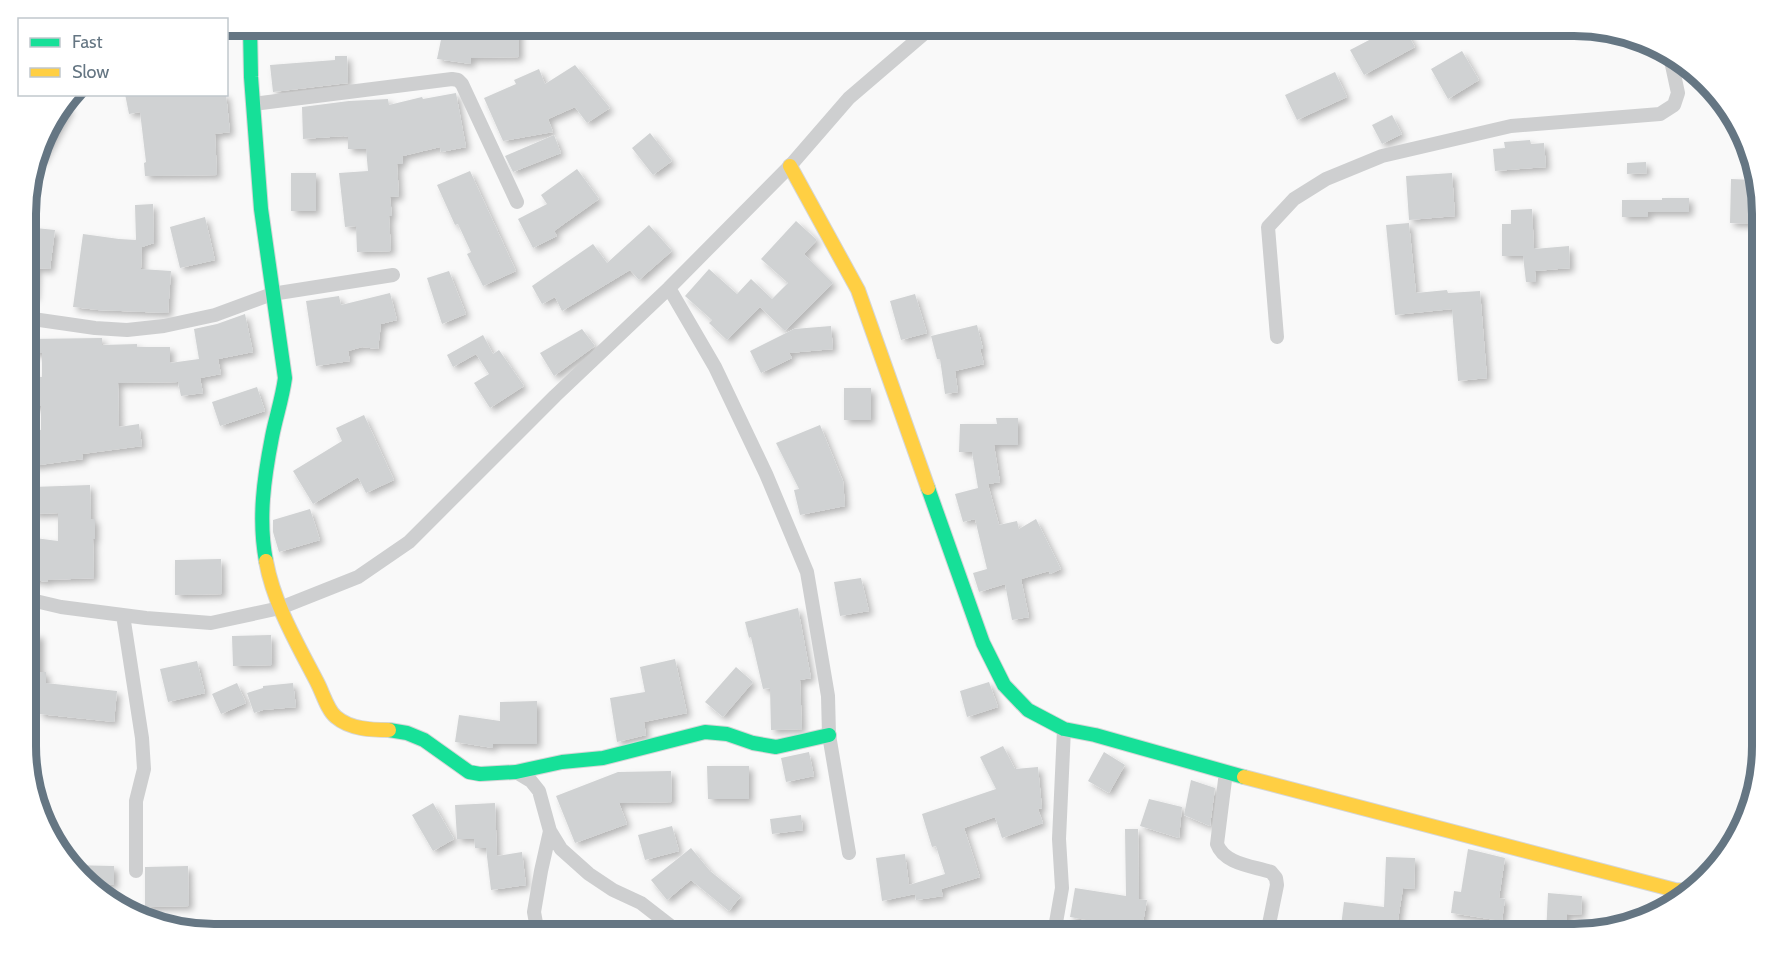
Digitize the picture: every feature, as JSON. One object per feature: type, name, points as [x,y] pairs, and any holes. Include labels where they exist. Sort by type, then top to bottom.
[{"type":"street","points":[[250,36],[261,209],[285,378],[282,402],[272,435],[262,504],[261,535],[269,579],[280,608],[334,716],[353,726],[407,733],[424,740],[469,772],[480,774],[516,772],[562,762],[603,758],[705,732],[728,734],[753,743],[776,747],[829,735]]},
{"type":"street","points":[[36,600],[61,607],[123,615],[212,623],[280,608],[358,577],[409,542],[555,396],[669,288],[790,166],[849,98],[921,36]]},
{"type":"street","points":[[1276,337],[1268,227],[1294,199],[1326,179],[1393,153],[1511,126],[1660,114],[1674,105],[1678,93],[1672,65]]},
{"type":"street","points":[[253,104],[458,80],[462,84],[517,202]]},
{"type":"street","points":[[790,166],[858,290],[983,643],[1004,685],[1028,710],[1064,729],[1095,735],[1292,791],[1679,889]]},
{"type":"street","points":[[36,319],[127,330],[164,326],[215,315],[272,294],[393,275]]},
{"type":"street","points":[[669,288],[716,367],[766,474],[807,572],[828,696],[829,735],[849,853]]},
{"type":"street","points":[[123,615],[142,738],[144,770],[136,801],[136,871]]},
{"type":"street","points":[[1056,924],[1062,888],[1059,840],[1064,729]]},
{"type":"street","points":[[516,772],[531,781],[539,791],[550,831],[561,849],[589,874],[613,891],[641,903],[668,924]]},
{"type":"street","points":[[1226,772],[1217,844],[1227,858],[1271,872],[1276,878],[1277,885],[1269,924]]},
{"type":"street","points":[[536,924],[534,912],[550,831]]},
{"type":"building","points":[[442,36],[519,36],[519,57],[471,58],[471,64],[437,59]]},
{"type":"building","points":[[1377,36],[1409,36],[1415,47],[1364,75],[1350,50]]},
{"type":"building","points":[[1462,51],[1479,80],[1448,99],[1431,69]]},
{"type":"building","points":[[335,56],[347,56],[348,83],[273,92],[270,65],[335,60]]},
{"type":"building","points":[[575,65],[610,108],[587,123],[575,107],[548,119],[553,132],[503,141],[484,98],[516,84],[514,80],[539,69],[545,84]]},
{"type":"building","points":[[1335,72],[1347,97],[1297,120],[1285,95]]},
{"type":"building","points":[[456,93],[466,147],[441,152],[440,147],[403,156],[402,164],[397,164],[399,196],[390,197],[391,251],[357,252],[356,226],[345,227],[339,173],[368,171],[366,149],[348,149],[348,137],[344,136],[303,139],[302,107],[388,99],[389,105],[422,97],[423,99]]},
{"type":"building","points":[[125,96],[226,96],[230,132],[215,134],[217,175],[145,176],[144,163],[146,162],[140,112],[129,114]]},
{"type":"building","points":[[1392,115],[1402,134],[1382,144],[1372,125]]},
{"type":"building","points":[[650,133],[672,161],[653,175],[632,148]]},
{"type":"building","points":[[554,135],[561,153],[513,172],[505,156]]},
{"type":"building","points":[[1530,140],[1531,144],[1544,143],[1546,167],[1495,171],[1493,149],[1505,148],[1504,142]]},
{"type":"building","points":[[1646,162],[1647,173],[1627,174],[1627,163]]},
{"type":"building","points":[[577,169],[599,199],[554,231],[557,236],[533,248],[518,219],[547,204],[541,195]]},
{"type":"building","points":[[470,171],[516,271],[483,286],[467,254],[471,252],[458,224],[455,225],[437,185]]},
{"type":"building","points":[[291,173],[316,173],[316,211],[291,211]]},
{"type":"building","points":[[1452,173],[1455,216],[1409,220],[1406,176]]},
{"type":"building","points":[[1731,179],[1748,180],[1752,224],[1730,223]]},
{"type":"building","points":[[1662,198],[1689,198],[1689,212],[1648,212],[1648,217],[1622,217],[1622,200],[1662,200]]},
{"type":"building","points":[[153,204],[154,243],[142,247],[141,269],[171,271],[168,313],[73,307],[83,234],[136,240],[135,205]]},
{"type":"building","points":[[1532,209],[1534,249],[1569,246],[1570,268],[1535,271],[1536,282],[1526,282],[1523,256],[1502,256],[1502,224],[1511,224],[1511,210]]},
{"type":"building","points":[[205,217],[215,260],[180,268],[170,227]]},
{"type":"building","points":[[796,221],[817,240],[804,254],[833,283],[785,331],[760,307],[727,340],[709,323],[712,320],[685,296],[709,269],[737,294],[751,279],[772,299],[788,283],[761,259]]},
{"type":"building","points":[[1409,223],[1416,293],[1447,290],[1448,293],[1480,291],[1487,378],[1458,381],[1452,309],[1395,315],[1386,225]]},
{"type":"building","points":[[649,225],[672,251],[639,280],[630,270],[562,311],[555,297],[542,304],[532,286],[593,244],[607,263]]},
{"type":"building","points":[[36,228],[55,230],[50,269],[37,268],[36,282]]},
{"type":"building","points":[[449,271],[466,314],[442,324],[427,278]]},
{"type":"building","points":[[390,293],[397,320],[381,324],[378,349],[362,347],[348,351],[350,361],[316,366],[306,301],[339,296],[341,305]]},
{"type":"building","points":[[915,294],[927,333],[901,340],[890,301]]},
{"type":"building","points":[[245,314],[253,352],[218,359],[221,374],[200,378],[203,393],[181,396],[178,382],[118,383],[119,427],[139,424],[142,446],[82,454],[83,459],[36,465],[36,430],[41,430],[41,406],[36,406],[36,377],[42,377],[42,353],[36,353],[36,339],[102,338],[102,345],[137,344],[137,347],[170,347],[170,363],[199,359],[194,329]]},
{"type":"building","points":[[977,325],[984,364],[955,371],[958,392],[945,394],[940,359],[937,359],[931,336]]},
{"type":"building","points":[[831,326],[833,349],[789,353],[792,358],[761,373],[750,351],[794,329]]},
{"type":"building","points":[[582,329],[595,346],[554,376],[540,353]]},
{"type":"building","points":[[483,335],[493,354],[499,350],[524,386],[490,408],[474,383],[489,374],[476,354],[453,367],[447,355]]},
{"type":"building","points":[[257,387],[265,411],[220,426],[212,402]]},
{"type":"building","points":[[844,388],[871,388],[871,420],[844,420]]},
{"type":"building","points":[[364,415],[394,480],[366,493],[358,477],[313,504],[293,471],[342,441],[336,428]]},
{"type":"building","points":[[996,418],[1018,418],[1018,445],[994,445],[1000,482],[988,484],[999,525],[1017,521],[1019,529],[1036,519],[1061,569],[1050,574],[1049,571],[1021,579],[1029,617],[1012,620],[1005,584],[979,592],[973,573],[987,569],[975,519],[963,522],[955,494],[978,488],[972,452],[959,452],[960,424],[997,424]]},
{"type":"building","points":[[820,425],[843,481],[845,506],[800,515],[794,490],[799,489],[776,443]]},
{"type":"building","points":[[90,485],[91,519],[95,519],[94,578],[48,580],[48,582],[36,580],[36,538],[58,541],[58,513],[36,514],[36,487]]},
{"type":"building","points":[[310,509],[320,540],[279,552],[273,532],[273,520]]},
{"type":"building","points":[[221,559],[222,594],[175,595],[175,560]]},
{"type":"building","points":[[861,578],[869,611],[840,616],[834,582]]},
{"type":"building","points":[[798,608],[811,678],[800,680],[802,729],[771,730],[770,688],[763,689],[751,637],[749,638],[745,622]]},
{"type":"building","points":[[36,634],[40,634],[40,672],[46,672],[46,683],[117,691],[114,722],[39,714],[39,707],[36,707]]},
{"type":"building","points":[[271,635],[272,665],[233,666],[232,636]]},
{"type":"building","points":[[675,659],[687,713],[644,722],[646,735],[617,742],[610,698],[645,692],[640,667]]},
{"type":"building","points":[[197,661],[205,693],[168,702],[160,669]]},
{"type":"building","points":[[736,667],[753,682],[723,717],[705,702]]},
{"type":"building","points":[[989,682],[998,707],[967,717],[960,691]]},
{"type":"building","points":[[237,683],[246,703],[221,714],[212,694]]},
{"type":"building","points":[[293,683],[296,707],[254,713],[247,693],[263,688],[263,686]]},
{"type":"building","points":[[537,701],[537,744],[493,744],[493,748],[455,742],[459,715],[500,721],[500,702]]},
{"type":"building","points":[[1003,746],[1015,769],[1038,767],[1042,808],[1038,809],[1043,823],[1002,838],[995,817],[964,828],[980,877],[941,889],[943,896],[916,900],[915,894],[882,901],[876,858],[905,854],[909,885],[945,874],[936,846],[932,847],[922,814],[996,789],[980,757]]},
{"type":"building","points":[[809,752],[814,776],[786,782],[781,758]]},
{"type":"building","points":[[1104,752],[1125,765],[1109,793],[1088,781]]},
{"type":"building","points":[[707,766],[749,766],[749,799],[708,799]]},
{"type":"building","points":[[671,771],[672,802],[619,803],[627,824],[575,843],[556,796],[618,772]]},
{"type":"building","points":[[1191,780],[1215,788],[1210,826],[1184,815]]},
{"type":"building","points":[[1149,799],[1182,807],[1179,838],[1140,826]]},
{"type":"building","points":[[433,803],[454,839],[433,851],[412,815]]},
{"type":"building","points":[[495,803],[497,856],[522,852],[526,885],[491,890],[486,848],[475,848],[474,839],[457,839],[455,805]]},
{"type":"building","points":[[801,815],[803,830],[772,834],[770,819]]},
{"type":"building","points":[[672,826],[679,851],[645,860],[638,835]]},
{"type":"building","points":[[1125,829],[1138,829],[1139,899],[1147,900],[1143,924],[1085,924],[1087,920],[1070,917],[1075,888],[1126,896]]},
{"type":"building","points":[[691,848],[710,871],[741,896],[729,911],[691,880],[667,900],[651,880]]},
{"type":"building","points":[[1468,849],[1505,858],[1499,898],[1505,899],[1502,921],[1451,913],[1454,891],[1461,892]]},
{"type":"building","points":[[1386,857],[1415,858],[1414,889],[1403,888],[1398,920],[1404,924],[1341,924],[1344,902],[1384,907]]},
{"type":"building","points":[[82,865],[114,866],[114,885],[103,884]]},
{"type":"building","points":[[188,866],[189,906],[145,907],[145,867]]},
{"type":"building","points":[[1548,893],[1582,896],[1581,915],[1567,914],[1567,924],[1546,924]]},
{"type":"traffic: fast","points":[[250,36],[261,209],[285,378],[264,483],[262,530],[266,561]]},
{"type":"traffic: fast","points":[[928,488],[983,643],[1004,685],[1028,710],[1064,729],[1095,735],[1244,777]]},
{"type":"traffic: fast","points":[[389,730],[407,733],[424,740],[469,772],[480,774],[516,772],[562,762],[603,758],[705,732],[727,734],[753,743],[776,747],[829,735]]},
{"type":"traffic: slow","points":[[790,166],[858,290],[928,488]]},
{"type":"traffic: slow","points":[[266,561],[281,609],[331,711],[342,721],[354,726],[389,730]]},
{"type":"traffic: slow","points":[[1244,777],[1678,890]]}]
